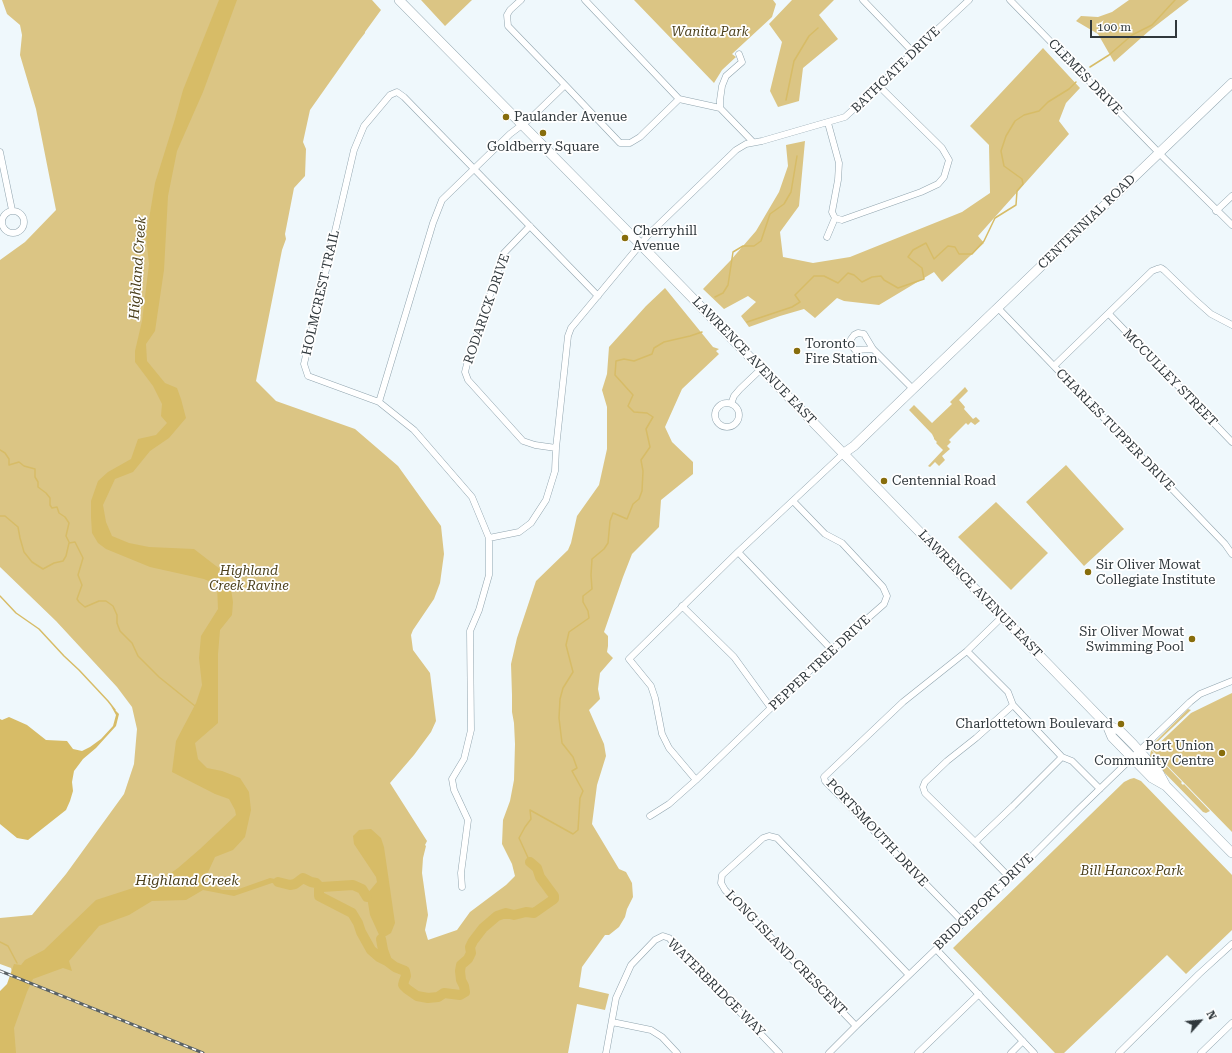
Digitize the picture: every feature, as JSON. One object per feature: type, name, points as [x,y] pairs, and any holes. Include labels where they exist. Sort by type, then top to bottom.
[{"type":"main road","name":"LAWRENCE AVENUE EAST","points":[[399,0],[640,244],[1107,725],[1120,730],[1136,754],[1159,773],[1166,786],[1232,853]]},
{"type":"main road","name":"CENTENNIAL ROAD","points":[[844,453],[854,446],[1232,83]]},
{"type":"street","points":[[521,0],[510,10],[507,15],[508,26],[620,143],[630,143],[640,137],[679,99]]},
{"type":"street","points":[[585,0],[679,99],[720,108],[753,142]]},
{"type":"street","points":[[863,0],[913,52]]},
{"type":"street","name":"BATHGATE DRIVE","points":[[640,244],[736,150],[746,144],[845,117],[969,0]]},
{"type":"street","name":"CLEMES DRIVE","points":[[1010,0],[1232,226]]},
{"type":"street","points":[[720,108],[722,86],[726,76],[742,62],[739,54]]},
{"type":"street","points":[[379,402],[431,230],[442,200],[522,124],[533,117],[565,85]]},
{"type":"street","points":[[828,122],[840,163],[832,212],[835,218],[842,220],[921,192],[938,184],[944,177],[949,160],[942,148],[879,86]]},
{"type":"street","name":"HOLMCREST TRAIL","points":[[462,887],[461,873],[468,820],[454,790],[452,779],[464,759],[471,730],[470,631],[479,610],[489,575],[490,538],[472,497],[414,430],[379,402],[308,376],[304,364],[354,150],[364,126],[390,95],[397,92],[404,98],[598,296]]},
{"type":"street","points":[[0,152],[12,210]]},
{"type":"street","points":[[1216,211],[1232,196]]},
{"type":"street","points":[[827,237],[835,218]]},
{"type":"street","name":"RODARICK DRIVE","points":[[530,226],[504,253],[465,372],[468,380],[523,441],[535,445],[556,448]]},
{"type":"street","points":[[490,538],[519,532],[531,523],[546,500],[555,471],[556,448],[568,336],[571,328],[640,244]]},
{"type":"street","points":[[1054,366],[1152,271],[1161,268],[1211,314],[1232,325]]},
{"type":"street","name":"CHARLES TUPPER DRIVE","points":[[998,308],[1232,554]]},
{"type":"street","name":"MCCULLEY STREET","points":[[1109,314],[1232,442]]},
{"type":"street","points":[[873,349],[913,389]]},
{"type":"street","points":[[731,404],[734,396],[740,389],[761,369]]},
{"type":"street","name":"CENTENNIAL ROAD","points":[[696,780],[669,748],[662,734],[651,686],[628,658],[844,453]]},
{"type":"street","name":"PEPPER TREE DRIVE","points":[[650,816],[669,804],[696,780],[832,650],[884,604],[887,596],[883,587],[842,543],[825,534],[793,501]]},
{"type":"street","points":[[738,552],[832,650]]},
{"type":"street","points":[[682,606],[734,657],[771,708]]},
{"type":"street","name":"PORTSMOUTH DRIVE","points":[[964,923],[825,781],[824,777],[903,702],[967,651],[1002,617]]},
{"type":"street","points":[[967,651],[1008,692],[1013,705],[1062,757],[1072,760],[1100,789]]},
{"type":"street","points":[[1136,754],[1194,698],[1200,694],[1232,681]]},
{"type":"street","points":[[1010,878],[925,794],[923,787],[925,782],[947,761],[976,738],[1013,705]]},
{"type":"street","name":"BRIDGEPORT DRIVE","points":[[829,1053],[1136,754]]},
{"type":"street","points":[[975,842],[1062,757]]},
{"type":"street","name":"LONG ISLAND CRESCENT","points":[[856,1026],[725,890],[721,884],[722,875],[762,838],[769,836],[777,838],[909,975]]},
{"type":"street","name":"WATERBRIDGE WAY","points":[[606,1053],[616,998],[630,965],[655,940],[663,936],[669,938],[779,1053]]},
{"type":"street","points":[[1119,1053],[1199,974],[1232,944]]},
{"type":"street","points":[[936,949],[1034,1053]]},
{"type":"street","points":[[918,1053],[979,994]]},
{"type":"street","points":[[612,1022],[651,1030],[662,1037],[677,1053]]},
{"type":"street","points":[[1201,1053],[1232,1023]]},
{"type":"street","points":[[1011,1053],[1023,1041]]},
{"type":"green space","name":"Highland Creek Ravine","points":[[2,0],[372,0],[381,10],[310,110],[303,142],[306,149],[305,176],[294,188],[285,234],[286,239],[282,250],[256,381],[276,401],[355,429],[398,466],[441,526],[444,554],[440,583],[434,599],[411,635],[413,650],[430,673],[436,721],[431,732],[414,755],[390,783],[427,841],[425,845],[422,873],[428,915],[425,930],[428,940],[457,930],[470,912],[506,885],[515,876],[512,864],[502,844],[503,820],[510,801],[514,780],[515,744],[512,712],[511,664],[517,638],[536,581],[568,550],[577,516],[599,485],[607,449],[607,407],[602,390],[607,374],[609,347],[646,306],[665,288],[713,347],[719,349],[716,351],[719,354],[682,389],[665,427],[672,442],[693,462],[693,474],[661,500],[659,527],[632,554],[604,632],[608,636],[607,652],[613,658],[600,673],[598,689],[600,699],[589,710],[604,744],[606,756],[597,785],[592,824],[619,869],[626,872],[632,883],[633,897],[625,917],[619,927],[609,935],[605,935],[582,967],[579,987],[609,994],[605,1010],[577,1004],[568,1053],[0,1053],[16,991],[11,968],[0,964],[0,918],[32,915],[66,874],[124,794],[134,764],[137,729],[132,707],[117,687],[56,621],[0,567],[0,260],[25,242],[56,210],[36,109],[20,55],[22,35],[20,25],[7,14]]},
{"type":"green space","points":[[421,0],[472,0],[445,26]]},
{"type":"green space","name":"Wanita Park","points":[[634,0],[773,0],[776,4],[772,17],[732,54],[736,57],[722,70],[714,83]]},
{"type":"green space","points":[[792,0],[834,0],[819,15],[838,39],[803,68],[799,101],[778,107],[770,91],[782,42],[769,24]]},
{"type":"green space","points":[[1129,0],[1189,0],[1149,31],[1114,62],[1098,34],[1076,21],[1081,16],[1098,17],[1112,12]]},
{"type":"green space","points":[[1043,48],[1080,88],[1066,103],[1059,121],[1069,134],[978,236],[984,243],[942,282],[934,272],[879,305],[844,301],[837,298],[815,318],[804,309],[749,327],[741,316],[756,302],[748,296],[724,309],[703,289],[756,231],[779,192],[788,166],[786,145],[805,141],[799,206],[780,232],[783,257],[813,263],[850,257],[962,212],[990,193],[989,145],[970,126]]},
{"type":"green space","points":[[965,387],[968,391],[959,400],[965,407],[964,409],[973,419],[976,417],[980,421],[975,425],[971,422],[968,425],[966,423],[949,440],[951,442],[947,446],[950,449],[942,456],[945,460],[939,466],[935,462],[930,467],[928,466],[943,450],[936,443],[937,442],[932,434],[909,410],[914,405],[932,423],[952,404],[950,402]]},
{"type":"green space","points":[[1066,465],[1124,529],[1084,566],[1026,502]]},
{"type":"green space","points":[[996,502],[1048,553],[1011,590],[958,537]]},
{"type":"green space","points":[[1232,693],[1232,832],[1152,750],[1191,713]]},
{"type":"green space","points":[[1188,709],[1191,710],[1152,747],[1151,746]]},
{"type":"green space","points":[[1151,750],[1182,782],[1181,783],[1183,785],[1184,784],[1210,811],[1206,813],[1203,812],[1151,759]]},
{"type":"green space","name":"Bill Hancox Park","points":[[1134,778],[1141,781],[1232,875],[1232,930],[1186,974],[1167,955],[1064,1053],[1055,1053],[953,948],[1124,782]]},
{"type":"water","name":"Highland Creek","points":[[219,0],[237,0],[203,92],[177,151],[168,196],[164,270],[155,331],[146,344],[147,361],[165,383],[177,388],[186,418],[169,438],[150,451],[133,472],[115,479],[103,505],[106,522],[112,536],[129,543],[149,547],[194,549],[229,576],[233,602],[232,615],[220,630],[218,654],[218,723],[195,743],[198,759],[207,768],[222,771],[240,778],[249,792],[251,810],[245,837],[233,850],[215,857],[204,881],[222,890],[236,890],[270,878],[289,882],[296,889],[272,883],[234,896],[203,890],[186,900],[152,901],[129,915],[99,926],[69,961],[72,971],[63,968],[33,979],[14,1028],[16,1053],[0,1053],[0,991],[7,984],[14,964],[21,965],[25,960],[44,950],[96,900],[164,878],[200,849],[236,815],[229,799],[215,794],[172,772],[176,741],[196,703],[202,685],[199,658],[201,636],[218,609],[217,585],[204,579],[150,567],[106,549],[98,543],[92,533],[91,517],[91,501],[98,481],[108,472],[131,459],[138,439],[156,435],[167,423],[161,416],[162,404],[153,386],[135,362],[135,351],[142,321],[149,264],[146,237],[155,183],[183,90]]},
{"type":"water","points":[[111,706],[119,714],[116,726],[96,748],[83,759],[74,771],[72,782],[73,791],[66,810],[28,840],[17,838],[0,824],[0,719],[2,720],[9,717],[27,725],[46,740],[67,741],[73,749],[82,751],[101,739],[113,726],[116,715]]},
{"type":"water","points":[[371,829],[381,838],[384,847],[395,923],[391,933],[381,939],[370,915],[367,897],[367,894],[377,882],[376,877],[354,844],[353,836],[359,830]]},
{"type":"waterway","points":[[1090,67],[1109,55],[1132,35],[1152,25],[1175,0]]},
{"type":"waterway","points":[[786,100],[794,61],[809,36],[818,28]]},
{"type":"waterway","points":[[747,322],[792,307],[800,302],[795,295],[814,276],[824,276],[838,283],[848,273],[854,275],[862,282],[872,277],[881,276],[884,280],[898,288],[924,279],[922,268],[908,257],[913,250],[926,243],[934,259],[948,246],[955,247],[959,254],[972,254],[984,241],[995,218],[1016,205],[1017,191],[1023,184],[1022,179],[1004,166],[1001,151],[1006,136],[1015,121],[1024,115],[1039,111],[1048,102],[1069,89],[1076,82]]},
{"type":"waterway","points":[[715,297],[723,293],[728,285],[733,252],[743,246],[754,246],[761,241],[770,214],[784,204],[791,192],[797,156]]},
{"type":"waterway","points":[[530,862],[519,838],[531,819],[530,810],[573,834],[578,830],[580,798],[583,791],[572,771],[577,768],[573,757],[562,743],[559,718],[560,699],[563,688],[573,672],[566,645],[569,632],[589,618],[588,611],[583,602],[583,596],[592,589],[592,559],[604,549],[608,543],[610,521],[613,513],[627,519],[633,504],[639,499],[642,491],[643,471],[641,460],[650,447],[646,429],[653,417],[647,413],[634,412],[628,406],[633,395],[615,375],[616,361],[624,359],[634,361],[652,354],[654,348],[664,342],[702,332]]},
{"type":"waterway","points":[[0,450],[5,453],[9,459],[9,465],[19,462],[24,466],[35,469],[35,477],[38,482],[38,487],[50,498],[50,505],[52,508],[57,507],[59,513],[65,517],[69,523],[66,536],[69,542]]},
{"type":"waterway","points":[[0,516],[5,516],[18,527],[24,552],[32,562],[43,569],[54,563],[63,561],[66,556],[69,543],[75,542],[83,558],[78,575],[82,585],[77,599],[79,602],[85,607],[99,601],[106,601],[113,606],[117,615],[117,623],[120,631],[132,643],[138,656],[159,677],[195,706]]},
{"type":"waterway","points":[[0,596],[16,613],[39,629],[115,710]]},
{"type":"waterway","points":[[278,882],[290,885],[295,884],[303,878],[316,883],[319,886],[319,896],[352,913],[371,950],[395,967],[405,971],[406,976],[403,985],[417,996],[428,998],[438,997],[444,993],[460,995],[465,992],[461,980],[461,965],[468,959],[471,953],[470,947],[473,941],[483,928],[497,916],[506,913],[514,915],[526,912],[534,913],[554,899],[554,896],[540,877],[537,868],[530,862]]},
{"type":"waterway","points":[[319,886],[353,885],[362,889],[367,897]]},
{"type":"waterway","points":[[381,939],[387,961]]},
{"type":"waterway","points":[[0,942],[8,946],[17,963]]},
{"type":"railway","points":[[0,971],[203,1053]]},
{"type":"place","name":"Paulander Avenue","points":[[506,117]]},
{"type":"place","name":"Goldberry Square","points":[[543,133]]},
{"type":"place","name":"Cherryhill Avenue","points":[[625,238]]},
{"type":"place","name":"Toronto Fire Station","points":[[797,351]]},
{"type":"place","name":"Centennial Road","points":[[884,481]]},
{"type":"place","name":"Sir Oliver Mowat Collegiate Institute","points":[[1088,572]]},
{"type":"place","name":"Sir Oliver Mowat Swimming Pool","points":[[1192,639]]},
{"type":"place","name":"Charlottetown Boulevard","points":[[1121,724]]},
{"type":"place","name":"Port Union Community Centre","points":[[1222,753]]}]
